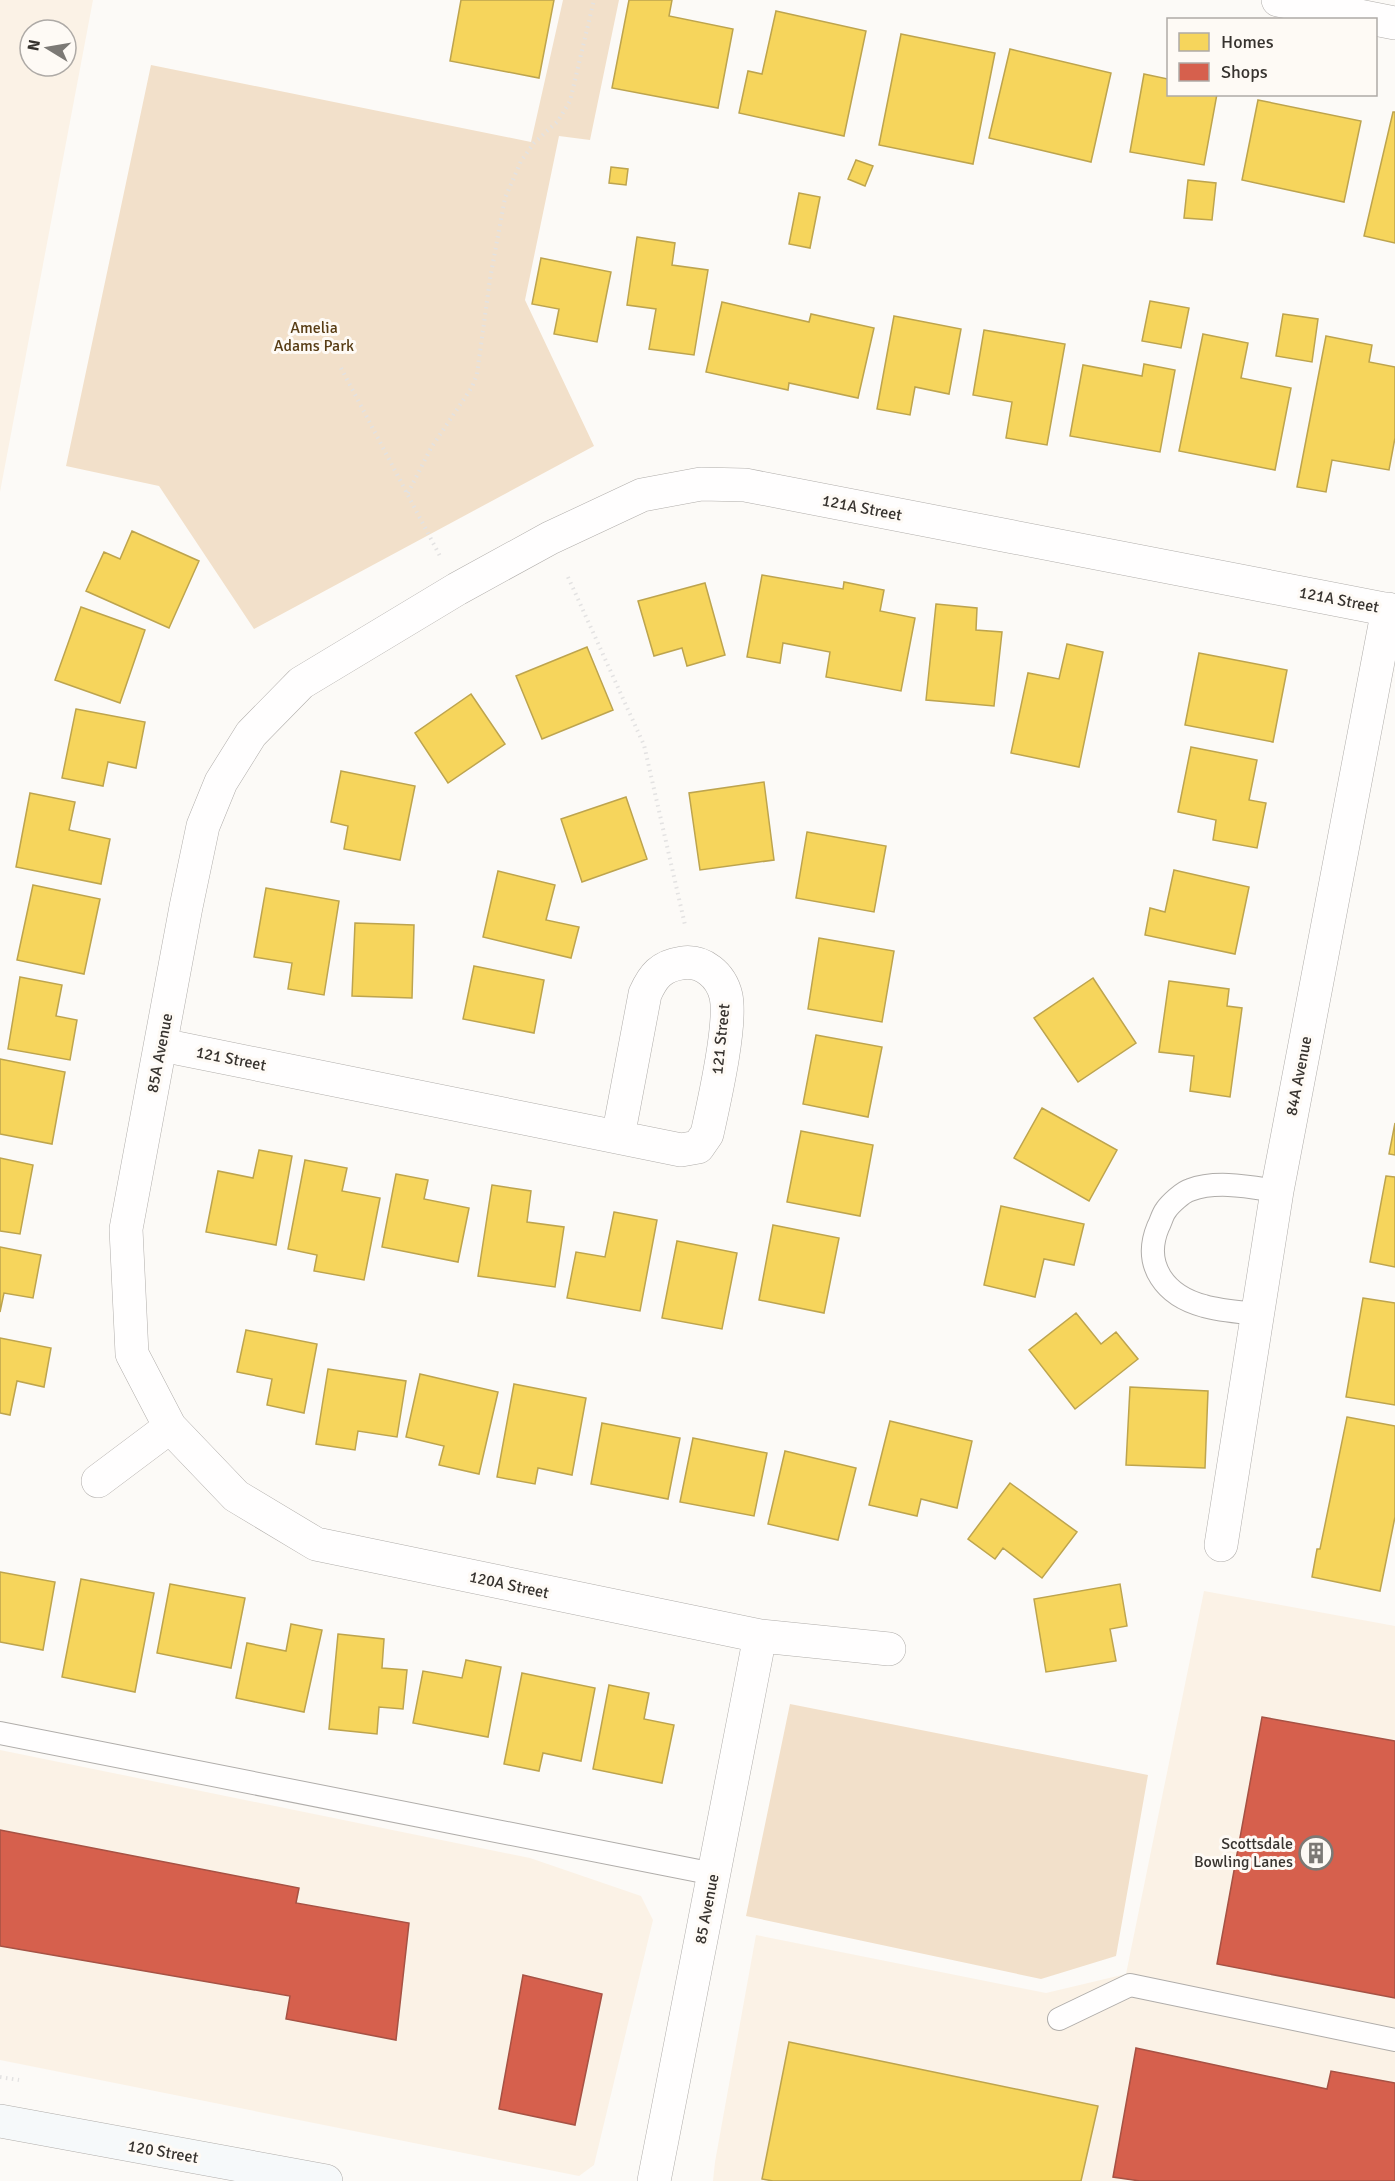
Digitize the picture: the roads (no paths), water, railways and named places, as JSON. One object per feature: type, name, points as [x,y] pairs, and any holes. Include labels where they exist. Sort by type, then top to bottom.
[{"type":"main road","name":"120 Street","points":[[0,2121],[326,2181]]},
{"type":"street","points":[[1278,0],[1374,18]]},
{"type":"street","points":[[1377,19],[1395,22]]},
{"type":"street","name":"121A Street","points":[[361,646],[457,589],[598,514],[642,495],[701,484],[745,485],[1392,610]]},
{"type":"street","name":"84A Avenue","points":[[1221,1545],[1277,1191],[1392,610]]},
{"type":"street","name":"85A Avenue","points":[[170,1427],[132,1353],[126,1229],[203,826],[220,782],[251,734],[301,683],[361,646]]},
{"type":"street","name":"121 Street","points":[[162,1045],[681,1150],[698,1147],[707,1134],[727,1015],[726,995],[718,978],[708,968],[694,963],[681,963],[666,968],[653,977],[645,994],[618,1137]]},
{"type":"street","points":[[98,1481],[170,1427]]},
{"type":"street","name":"120A Street","points":[[170,1427],[236,1496],[315,1544],[760,1636],[889,1649]]},
{"type":"street","name":"85 Avenue","points":[[654,2181],[760,1636]]},
{"type":"lane","points":[[1259,1314],[1205,1307],[1180,1297],[1165,1284],[1155,1267],[1153,1240],[1166,1210],[1189,1190],[1221,1185],[1249,1186],[1277,1191]]},
{"type":"lane","points":[[0,1733],[714,1874]]},
{"type":"lane","points":[[1059,2019],[1130,1985],[1395,2040]]},
{"type":"place","name":"Scottsdale Bowling Lanes","points":[[1316,1853]]},
{"type":"park label","name":"Amelia Adams Park","points":[[314,337]]}]
